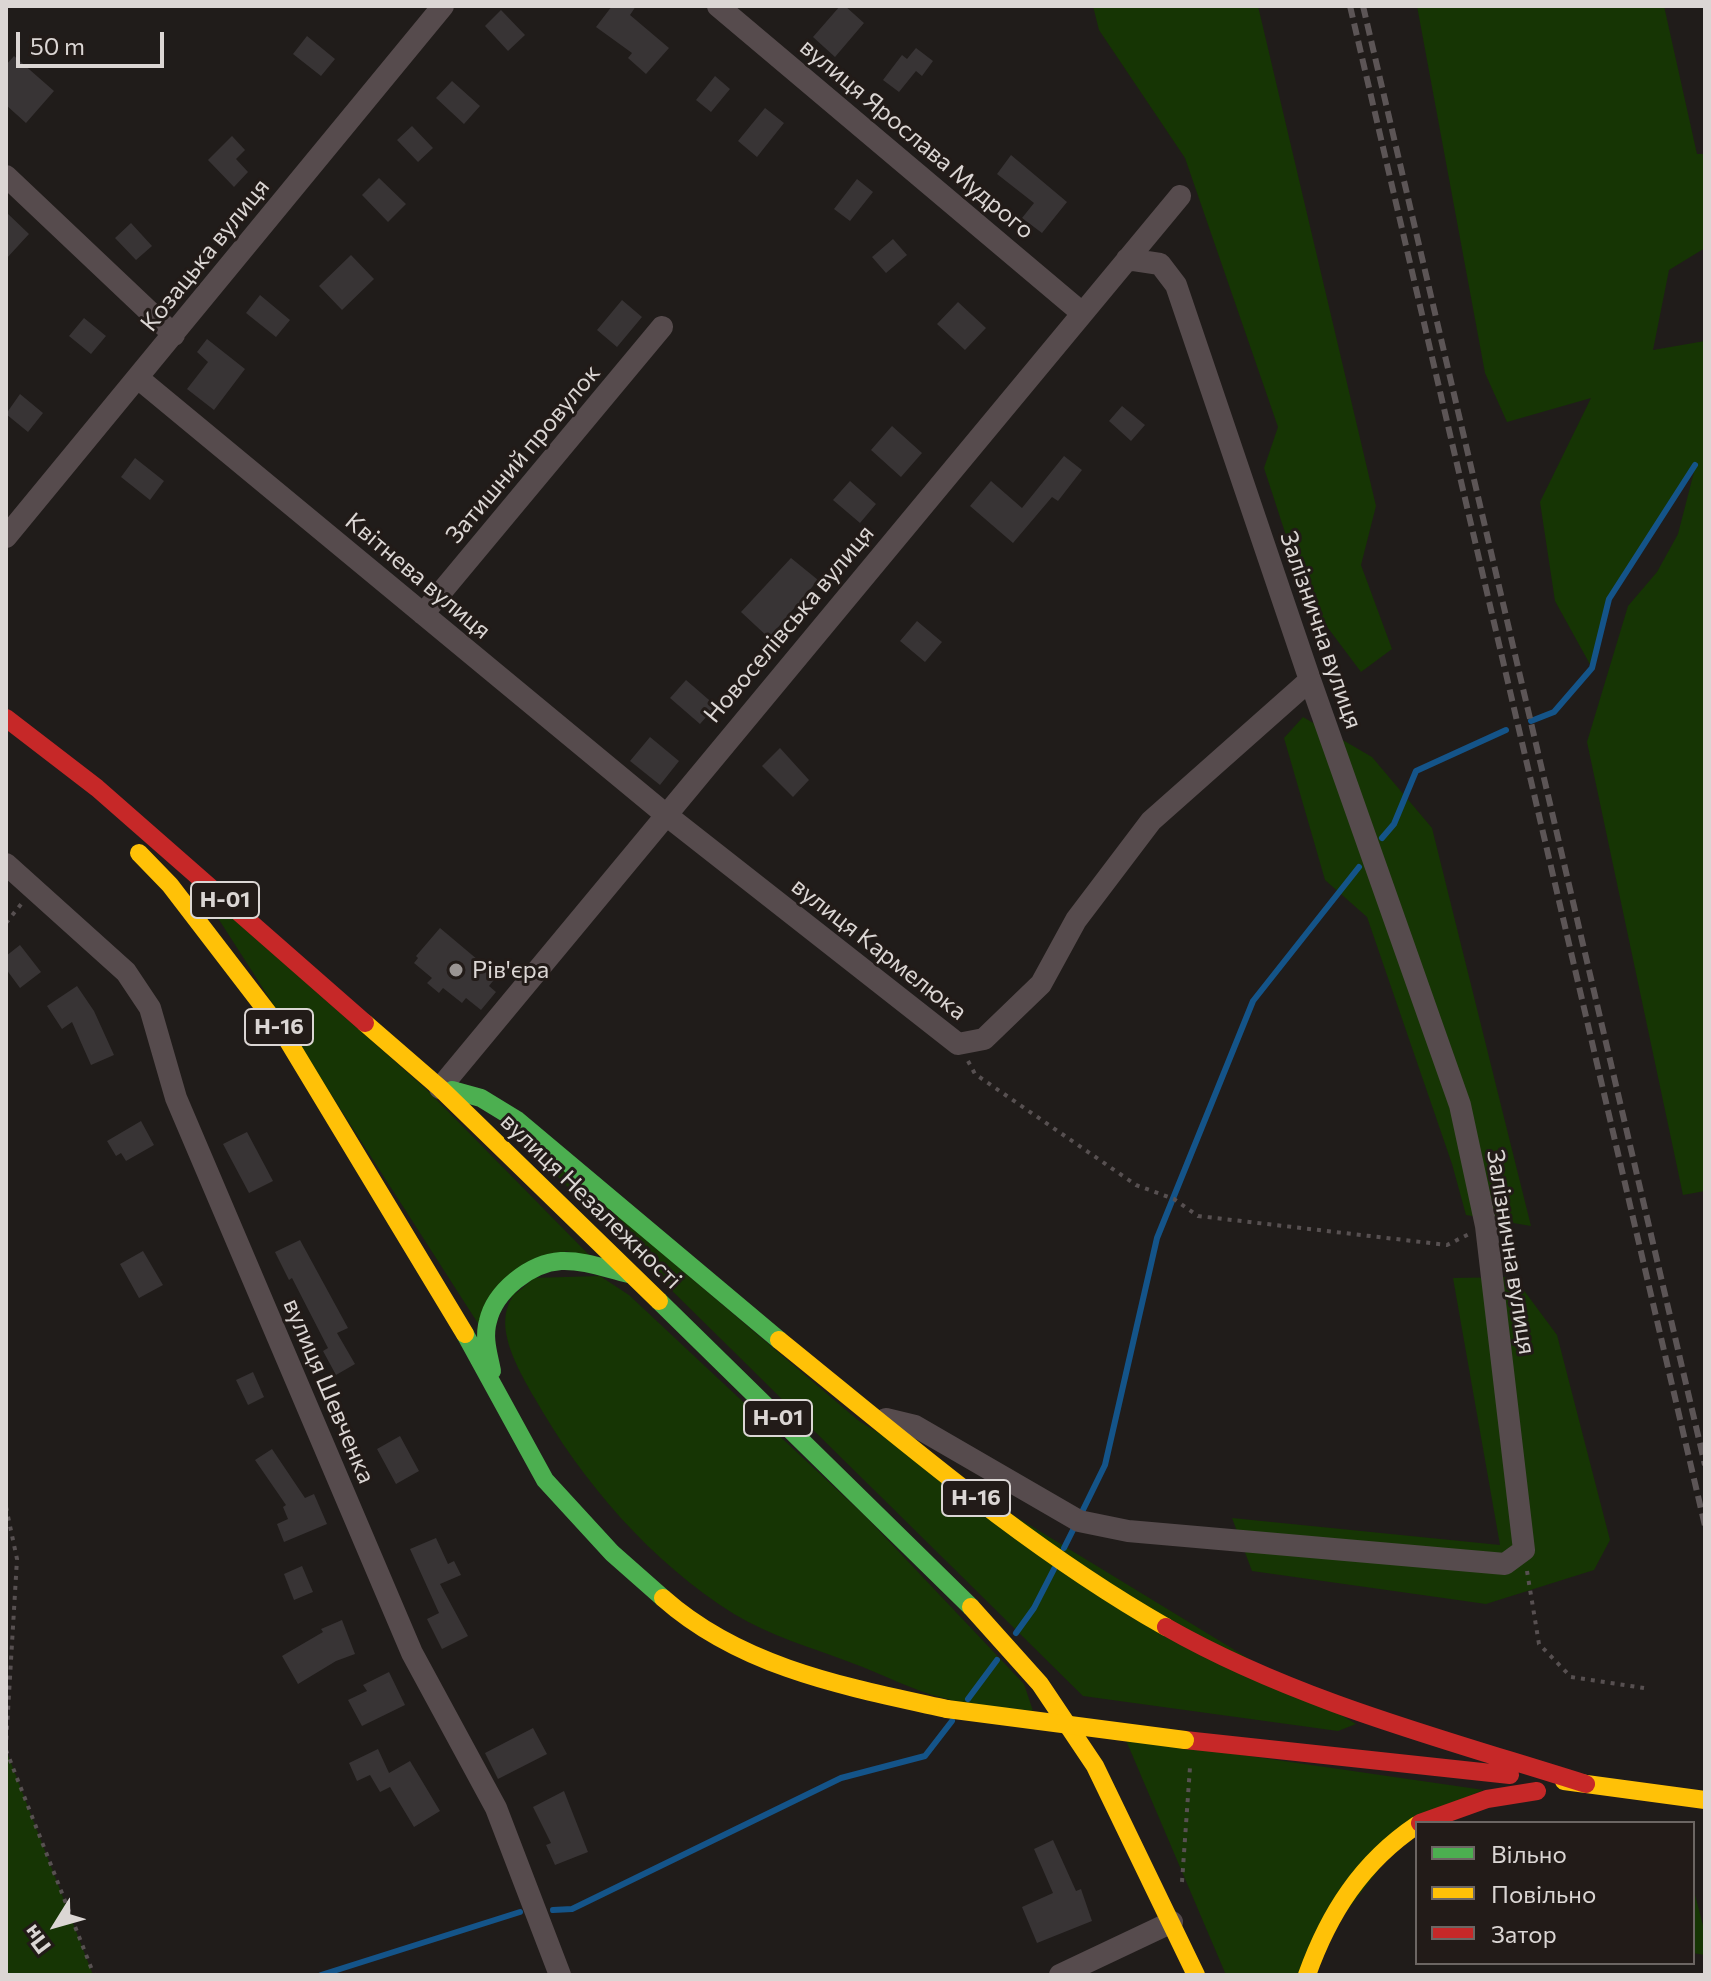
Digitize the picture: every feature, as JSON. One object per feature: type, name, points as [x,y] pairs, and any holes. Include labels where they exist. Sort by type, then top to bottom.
[{"type":"main road","name":"Н-16","points":[[6,718],[170,885],[282,1031],[412,1242],[493,1381],[545,1480],[612,1553],[685,1618],[755,1657],[831,1684],[947,1709],[1188,1741],[1586,1784],[1705,1800]]},
{"type":"main road","name":"вулиця Незалежності","points":[[6,718],[97,788],[440,1088],[953,1587],[1040,1684],[1095,1766],[1172,1922]]},
{"type":"main road","name":"Н-16","points":[[440,1088],[481,1098],[517,1120],[870,1414],[1032,1539],[1102,1588],[1217,1656],[1342,1706],[1586,1784]]},
{"type":"main road","points":[[493,1381],[485,1331],[493,1309],[503,1294],[524,1273],[558,1261],[630,1274]]},
{"type":"main road","points":[[1426,1821],[1487,1799],[1586,1784]]},
{"type":"main road","points":[[1307,1975],[1324,1927],[1346,1893],[1390,1845],[1415,1826]]},
{"type":"main road","name":"Н-01","points":[[1172,1922],[1196,1975]]},
{"type":"street","name":"Козацька вулиця","points":[[6,537],[443,6]]},
{"type":"street","name":"вулиця Ярослава Мудрого","points":[[718,6],[1082,313]]},
{"type":"street","points":[[6,176],[174,335]]},
{"type":"street","name":"Новоселівська вулиця","points":[[440,1088],[1180,196]]},
{"type":"street","name":"Залізнична вулиця","points":[[1127,259],[1160,264],[1176,285],[1310,680],[1460,1105],[1486,1226],[1524,1550]]},
{"type":"street","name":"Затишний провулок","points":[[423,614],[662,327]]},
{"type":"street","name":"Квітнева вулиця","points":[[138,378],[665,814]]},
{"type":"street","name":"вулиця Кармелюка","points":[[665,814],[958,1044],[984,1039],[1041,984],[1076,920],[1151,821],[1310,680]]},
{"type":"street","name":"вулиця Шевченка","points":[[6,864],[126,972],[150,1008],[176,1098],[412,1653],[496,1808],[560,1975]]},
{"type":"street","points":[[870,1414],[915,1426],[1079,1521],[1091,1524],[1128,1531],[1505,1564],[1524,1550]]},
{"type":"street","points":[[1060,1975],[1172,1922]]},
{"type":"path","points":[[958,1044],[975,1074],[1136,1185],[1174,1199],[1198,1216],[1447,1245],[1486,1226]]},
{"type":"path","points":[[6,1507],[17,1559],[6,1748],[94,1975]]},
{"type":"path","points":[[1524,1550],[1539,1644],[1571,1677],[1644,1688]]},
{"type":"path","points":[[1182,1882],[1188,1741]]},
{"type":"green space","points":[[1093,6],[1258,6],[1376,506],[1361,565],[1392,649],[1361,672],[1307,600],[1264,468],[1278,427],[1185,158],[1099,30]]},
{"type":"green space","points":[[1417,6],[1664,6],[1697,154],[1705,154],[1705,248],[1669,270],[1653,350],[1705,341],[1705,1191],[1683,1195],[1587,742],[1628,606],[1657,572],[1678,534],[1695,468],[1609,599],[1592,668],[1555,601],[1540,502],[1591,398],[1507,422],[1485,373]]},
{"type":"green space","points":[[1303,717],[1372,757],[1432,828],[1531,1226],[1466,1215],[1452,1164],[1367,917],[1325,880],[1284,738]]},
{"type":"green space","points":[[198,887],[426,1089],[595,1261],[566,1251],[479,1325]]},
{"type":"green space","points":[[497,1113],[859,1421],[1356,1724],[1338,1731],[1083,1696],[580,1200]]},
{"type":"green space","points":[[600,1276],[629,1295],[865,1516],[1024,1684],[1033,1711],[965,1703],[931,1695],[777,1635],[734,1614],[674,1570],[647,1545],[596,1489],[553,1429],[521,1374],[506,1333],[508,1307],[516,1293],[531,1278]]},
{"type":"green space","points":[[1514,1277],[1557,1335],[1610,1540],[1594,1570],[1486,1604],[1252,1571],[1232,1518],[1500,1545],[1453,1278]]},
{"type":"green space","points":[[1125,1738],[1484,1790],[1421,1815],[1297,1975],[1226,1975]]},
{"type":"green space","points":[[6,1750],[93,1975],[6,1975]]},
{"type":"green space","points":[[1695,1895],[1705,1933],[1705,1955],[1695,1953]]},
{"type":"building","points":[[612,6],[636,6],[630,15],[669,48],[646,74],[628,58],[632,53],[596,27]]},
{"type":"building","points":[[840,6],[845,6],[864,23],[835,57],[813,37]]},
{"type":"building","points":[[501,10],[525,35],[508,51],[485,26]]},
{"type":"building","points":[[307,36],[335,59],[321,76],[293,54]]},
{"type":"building","points":[[916,48],[933,61],[922,76],[916,71],[899,92],[883,80],[902,55],[907,59]]},
{"type":"building","points":[[14,56],[54,91],[26,123],[6,105],[6,65]]},
{"type":"building","points":[[715,76],[730,89],[711,112],[696,100]]},
{"type":"building","points":[[452,81],[480,106],[464,124],[436,98]]},
{"type":"building","points":[[765,108],[784,123],[757,157],[738,141]]},
{"type":"building","points":[[412,126],[433,148],[418,162],[397,140]]},
{"type":"building","points":[[232,136],[245,150],[236,159],[248,172],[234,187],[208,160]]},
{"type":"building","points":[[1011,155],[1067,202],[1042,233],[1022,218],[1034,203],[997,174]]},
{"type":"building","points":[[379,178],[406,204],[388,222],[362,195]]},
{"type":"building","points":[[857,179],[873,192],[850,221],[834,209]]},
{"type":"building","points":[[6,212],[29,234],[6,259]]},
{"type":"building","points":[[131,223],[152,246],[136,260],[115,238]]},
{"type":"building","points":[[893,239],[907,255],[886,273],[872,257]]},
{"type":"building","points":[[351,255],[374,279],[342,310],[319,286]]},
{"type":"building","points":[[260,295],[290,320],[276,337],[246,313]]},
{"type":"building","points":[[622,300],[642,317],[617,347],[597,330]]},
{"type":"building","points":[[958,302],[986,328],[965,350],[937,324]]},
{"type":"building","points":[[84,318],[106,336],[91,354],[69,336]]},
{"type":"building","points":[[207,339],[245,369],[214,410],[187,389],[208,362],[197,352]]},
{"type":"building","points":[[20,394],[43,413],[28,432],[6,414]]},
{"type":"building","points":[[1122,406],[1145,425],[1131,441],[1109,421]]},
{"type":"building","points":[[892,426],[922,453],[901,477],[871,450]]},
{"type":"building","points":[[1064,456],[1082,470],[1058,501],[1052,497],[1013,543],[970,506],[991,481],[1022,508]]},
{"type":"building","points":[[135,458],[164,481],[150,500],[121,477]]},
{"type":"building","points":[[850,481],[876,504],[860,523],[833,500]]},
{"type":"building","points":[[791,558],[818,580],[769,638],[741,612]]},
{"type":"building","points":[[917,621],[942,642],[925,662],[900,641]]},
{"type":"building","points":[[686,680],[716,706],[700,724],[670,698]]},
{"type":"building","points":[[650,737],[679,761],[660,785],[630,761]]},
{"type":"building","points":[[780,748],[809,780],[793,797],[762,766]]},
{"type":"building","name":"Рів'єра","points":[[440,928],[497,976],[489,986],[496,992],[481,1010],[466,998],[462,1003],[443,988],[439,993],[427,983],[432,978],[414,963],[418,958],[416,956]]},
{"type":"building","points":[[20,945],[41,972],[20,988],[6,969],[6,956]]},
{"type":"building","points":[[77,986],[94,1011],[114,1055],[91,1065],[72,1022],[62,1029],[47,1006]]},
{"type":"building","points":[[141,1121],[154,1145],[126,1161],[121,1153],[116,1156],[107,1141]]},
{"type":"building","points":[[247,1132],[273,1181],[249,1193],[223,1144]]},
{"type":"building","points":[[300,1240],[348,1328],[337,1333],[355,1364],[336,1375],[323,1351],[328,1348],[275,1252]]},
{"type":"building","points":[[143,1251],[163,1285],[139,1298],[120,1264]]},
{"type":"building","points":[[253,1372],[264,1397],[248,1405],[236,1380]]},
{"type":"building","points":[[400,1436],[419,1471],[396,1484],[377,1449]]},
{"type":"building","points":[[272,1449],[305,1498],[314,1494],[327,1524],[284,1542],[277,1524],[288,1519],[283,1507],[286,1505],[255,1460]]},
{"type":"building","points":[[436,1538],[448,1564],[454,1561],[461,1575],[440,1584],[468,1636],[442,1649],[427,1619],[439,1613],[410,1549]]},
{"type":"building","points":[[302,1566],[313,1592],[294,1600],[284,1574]]},
{"type":"building","points":[[342,1620],[355,1654],[336,1661],[298,1684],[282,1656],[323,1632],[321,1629]]},
{"type":"building","points":[[389,1672],[405,1705],[362,1726],[348,1700],[367,1691],[363,1685]]},
{"type":"building","points":[[533,1728],[547,1754],[498,1779],[485,1753]]},
{"type":"building","points":[[378,1749],[389,1773],[410,1761],[440,1811],[414,1827],[390,1787],[380,1792],[370,1775],[357,1781],[349,1763]]},
{"type":"building","points":[[564,1791],[588,1852],[555,1865],[546,1845],[551,1843],[533,1807]]},
{"type":"building","points":[[1053,1840],[1076,1891],[1081,1889],[1092,1921],[1037,1943],[1022,1907],[1053,1893],[1034,1849]]},
{"type":"waterway","points":[[1531,721],[1554,712],[1592,668],[1609,599],[1695,465]]},
{"type":"waterway","points":[[1382,838],[1394,824],[1416,771],[1506,730]]},
{"type":"waterway","points":[[1080,1516],[1105,1465],[1157,1238],[1253,1001],[1359,867]]},
{"type":"waterway","points":[[1064,1548],[1075,1526]]},
{"type":"waterway","points":[[1016,1633],[1034,1608],[1054,1569]]},
{"type":"waterway","points":[[968,1699],[997,1660]]},
{"type":"waterway","points":[[553,1910],[572,1909],[841,1778],[925,1756],[952,1721]]},
{"type":"waterway","points":[[321,1975],[520,1912]]},
{"type":"railway","points":[[1350,6],[1705,1526]]},
{"type":"railway","points":[[1363,6],[1705,1465]]},
{"type":"traffic: fast","points":[[452,1090],[481,1098],[517,1120],[779,1340]]},
{"type":"traffic: fast","points":[[492,1371],[486,1340],[488,1321],[498,1299],[516,1280],[538,1267],[561,1261],[587,1263],[629,1274]]},
{"type":"traffic: fast","points":[[659,1301],[971,1607]]},
{"type":"traffic: fast","points":[[465,1334],[545,1480],[612,1553],[663,1598]]},
{"type":"traffic: slow","points":[[139,853],[170,885],[282,1031],[465,1334]]},
{"type":"traffic: slow","points":[[365,1023],[440,1088],[659,1301]]},
{"type":"traffic: slow","points":[[779,1340],[1015,1528],[1064,1563],[1166,1627]]},
{"type":"traffic: slow","points":[[663,1598],[694,1622],[761,1658],[834,1683],[947,1709]]},
{"type":"traffic: slow","points":[[971,1607],[1040,1684],[1095,1766],[1196,1975]]},
{"type":"traffic: slow","points":[[947,1709],[1185,1740]]},
{"type":"traffic: slow","points":[[1564,1781],[1705,1800]]},
{"type":"traffic: slow","points":[[1307,1975],[1326,1931],[1350,1891],[1380,1855],[1415,1826]]},
{"type":"traffic: jam","points":[[6,718],[97,788],[365,1023]]},
{"type":"traffic: jam","points":[[1166,1627],[1266,1676],[1319,1697],[1586,1784]]},
{"type":"traffic: jam","points":[[1185,1740],[1510,1775]]},
{"type":"traffic: jam","points":[[1426,1821],[1487,1799],[1537,1791]]},
{"type":"place","name":"Рів'єра","points":[[456,970]]}]
